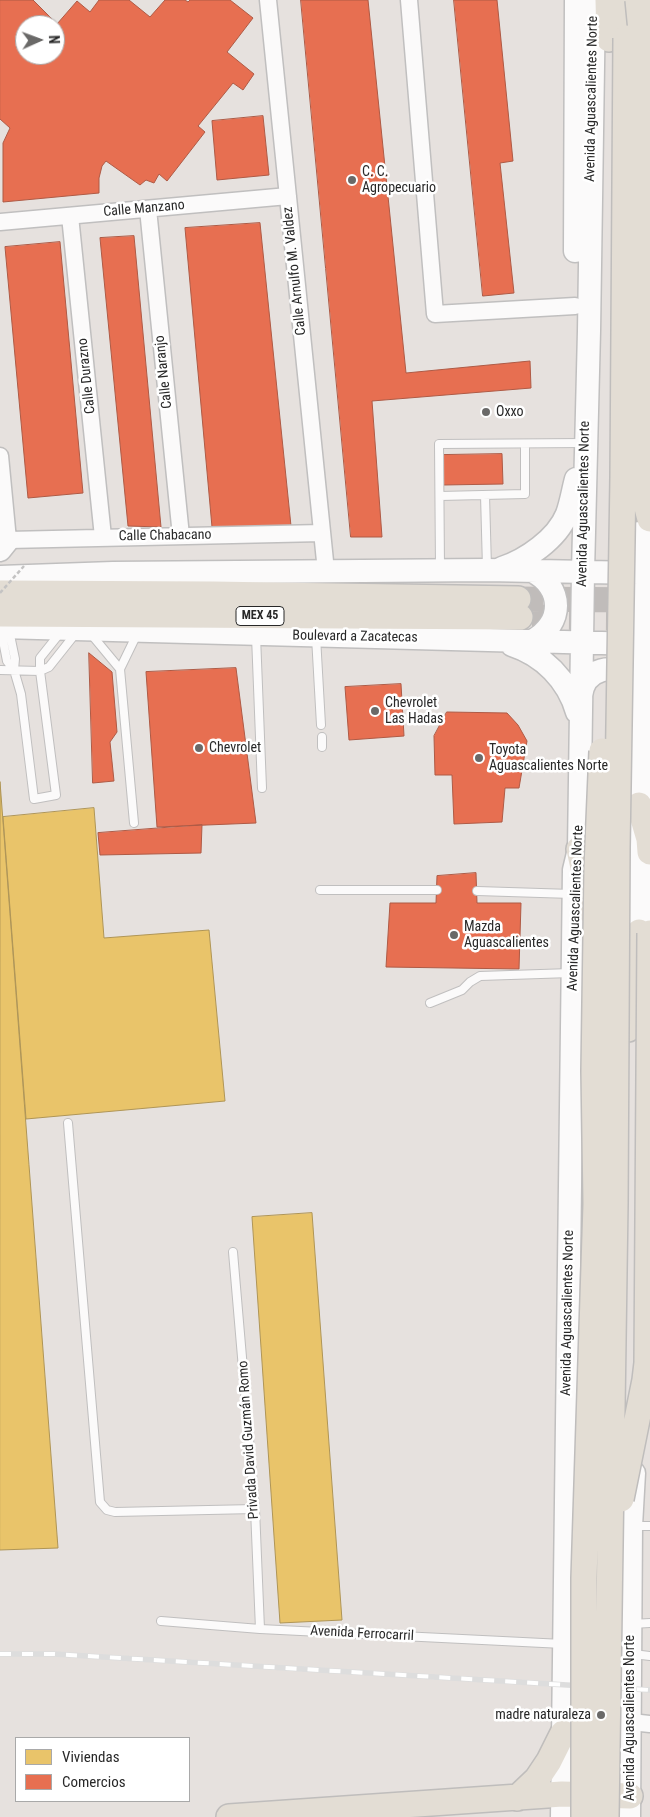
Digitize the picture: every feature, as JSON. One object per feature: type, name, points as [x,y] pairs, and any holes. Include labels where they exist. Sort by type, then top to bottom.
[{"type":"main road","points":[[576,0],[584,69],[574,306],[589,331]]},
{"type":"main road","name":"Avenida Aguascalientes Norte","points":[[562,1806],[574,870],[579,849],[580,700],[589,331],[584,69],[594,0]]},
{"type":"main road","name":"Avenida Aguascalientes Norte","points":[[606,1817],[609,1550],[606,1204],[594,1072],[597,867],[603,716],[608,0]]},
{"type":"main road","name":"Avenida Aguascalientes Norte","points":[[584,1817],[584,1578],[606,1204],[617,848],[623,469],[627,0]]},
{"type":"main road","points":[[638,0],[642,41],[644,132],[641,461],[643,492],[650,519]]},
{"type":"main road","name":"Avenida Aguascalientes Norte","points":[[637,1804],[640,1723],[640,1624],[631,1596],[640,1526],[636,1437],[640,1308],[645,932],[639,699],[645,644],[645,573],[640,489],[645,436],[640,385],[643,0]]},
{"type":"main road","points":[[640,385],[650,345]]},
{"type":"main road","points":[[492,570],[511,565],[538,549],[567,514],[586,443]]},
{"type":"main road","points":[[640,489],[650,513]]},
{"type":"main road","points":[[0,577],[79,574],[326,571],[492,570],[645,573]]},
{"type":"main road","points":[[532,571],[546,581],[555,597],[556,606],[555,615],[547,631],[532,641]]},
{"type":"main road","name":"Boulevard a Zacatecas","points":[[0,593],[203,594],[519,608],[2,624]]},
{"type":"main road","name":"Boulevard a Zacatecas","points":[[2,624],[77,630],[645,644]]},
{"type":"main road","points":[[489,640],[526,650],[548,665],[565,684],[576,707],[580,728]]},
{"type":"main road","points":[[580,700],[583,686],[591,676],[596,672],[610,669],[623,672],[633,680],[639,692],[639,699]]},
{"type":"main road","points":[[640,760],[646,746],[650,722]]},
{"type":"main road","points":[[643,800],[650,852]]},
{"type":"main road","points":[[579,849],[584,872],[585,1174],[606,1204]]},
{"type":"main road","points":[[606,1204],[624,1153],[630,953],[645,932]]},
{"type":"main road","points":[[609,1550],[625,1482],[647,1363],[645,932]]},
{"type":"main road","points":[[564,1572],[571,1596],[581,1609],[598,1617],[613,1617],[623,1611],[631,1596]]},
{"type":"main road","points":[[517,1798],[537,1778],[549,1761],[563,1733]]},
{"type":"main road","points":[[229,1817],[517,1798],[562,1806],[637,1804]]},
{"type":"street","name":"Calle Arnulfo M. Valdez","points":[[268,0],[326,571]]},
{"type":"street","points":[[409,0],[435,314],[574,306]]},
{"type":"street","name":"Calle Manzano","points":[[0,222],[288,196]]},
{"type":"street","name":"Calle Naranjo","points":[[148,209],[182,536]]},
{"type":"street","name":"Calle Durazno","points":[[70,216],[103,537]]},
{"type":"street","points":[[0,456],[4,545]]},
{"type":"street","name":"Calle Chabacano","points":[[4,545],[103,537],[322,537]]},
{"type":"lane","points":[[440,571],[439,444],[586,443]]},
{"type":"lane","points":[[440,496],[525,494],[525,444]]},
{"type":"lane","points":[[486,495],[492,570]]},
{"type":"lane","points":[[2,624],[15,659],[14,670],[22,694],[34,799],[56,795],[40,671],[40,658],[77,630]]},
{"type":"lane","points":[[77,630],[120,669]]},
{"type":"lane","points":[[0,670],[40,671],[49,667],[77,630]]},
{"type":"lane","points":[[134,823],[120,669],[139,631]]},
{"type":"lane","points":[[256,634],[262,788]]},
{"type":"lane","points":[[316,636],[321,725]]},
{"type":"lane","points":[[322,737],[322,747]]},
{"type":"lane","points":[[320,890],[437,890]]},
{"type":"lane","points":[[477,891],[574,894]]},
{"type":"lane","points":[[430,1003],[462,990],[480,976],[573,973]]},
{"type":"lane","points":[[68,1123],[100,1502],[106,1510],[115,1512],[254,1509]]},
{"type":"lane","points":[[640,1249],[650,1269]]},
{"type":"lane","name":"Privada David Guzmán Romo","points":[[234,1252],[254,1509],[260,1629]]},
{"type":"lane","points":[[636,1437],[650,1399]]},
{"type":"lane","name":"Avenida Ferrocarril","points":[[161,1621],[260,1629],[564,1644]]},
{"type":"path","points":[[0,593],[24,566]]},
{"type":"building: Viviendas","points":[[0,782],[58,1548],[0,1550]]},
{"type":"building: Viviendas","points":[[94,808],[104,938],[209,930],[225,1101],[26,1119],[3,817]]},
{"type":"building: Viviendas","points":[[312,1213],[342,1620],[280,1623],[252,1217]]},
{"type":"building: Comercios","points":[[0,0],[33,0],[48,15],[15,15],[15,65],[65,65],[65,15],[77,1],[90,12],[99,0],[129,0],[150,17],[165,0],[185,0],[188,2],[190,0],[230,0],[253,18],[227,52],[254,74],[243,90],[233,83],[198,126],[205,132],[167,181],[159,174],[154,183],[146,180],[140,185],[106,161],[102,166],[99,178],[99,193],[3,202],[3,143],[10,128],[0,119]]},
{"type":"building: Comercios","name":"C. C. Agropecuario","points":[[301,0],[368,0],[406,373],[530,361],[531,388],[372,401],[382,537],[351,537]]},
{"type":"building: Comercios","points":[[454,0],[497,0],[513,161],[500,163],[514,293],[483,296]]},
{"type":"building: Comercios","points":[[263,116],[269,175],[217,180],[212,121]]},
{"type":"building: Comercios","points":[[260,223],[291,526],[212,527],[185,228]]},
{"type":"building: Comercios","points":[[134,236],[161,527],[128,526],[100,238]]},
{"type":"building: Comercios","points":[[60,242],[83,493],[28,498],[5,247]]},
{"type":"building: Comercios","name":"Oxxo","points":[[502,454],[503,484],[443,485],[442,455]]},
{"type":"building: Comercios","points":[[89,653],[112,672],[117,732],[110,742],[114,781],[93,783]]},
{"type":"building: Comercios","name":"Chevrolet","points":[[236,668],[256,823],[157,827],[146,672]]},
{"type":"building: Comercios","name":"Chevrolet Las Hadas","points":[[401,684],[404,736],[349,740],[345,687]]},
{"type":"building: Comercios","name":"Toyota Aguascalientes Norte","points":[[447,712],[507,713],[518,725],[527,741],[519,788],[505,788],[502,822],[454,824],[452,775],[435,775],[434,736]]},
{"type":"building: Comercios","points":[[202,825],[201,853],[100,855],[98,833]]},
{"type":"building: Comercios","name":"Mazda Aguascalientes","points":[[476,873],[477,903],[521,903],[519,969],[386,967],[390,903],[436,903],[437,876]]},
{"type":"tunnel","points":[[518,599],[643,600]]},
{"type":"tunnel","points":[[532,617],[642,618]]},
{"type":"railway","points":[[0,1654],[54,1654],[650,1690]]},
{"type":"place","name":"C. C. Agropecuario","points":[[352,180]]},
{"type":"place","name":"Oxxo","points":[[486,412]]},
{"type":"place","name":"Chevrolet Las Hadas","points":[[375,711]]},
{"type":"place","name":"Chevrolet","points":[[199,748]]},
{"type":"place","name":"Toyota Aguascalientes Norte","points":[[479,758]]},
{"type":"place","name":"Mazda Aguascalientes","points":[[454,935]]},
{"type":"place","name":"madre naturaleza","points":[[601,1715]]}]
